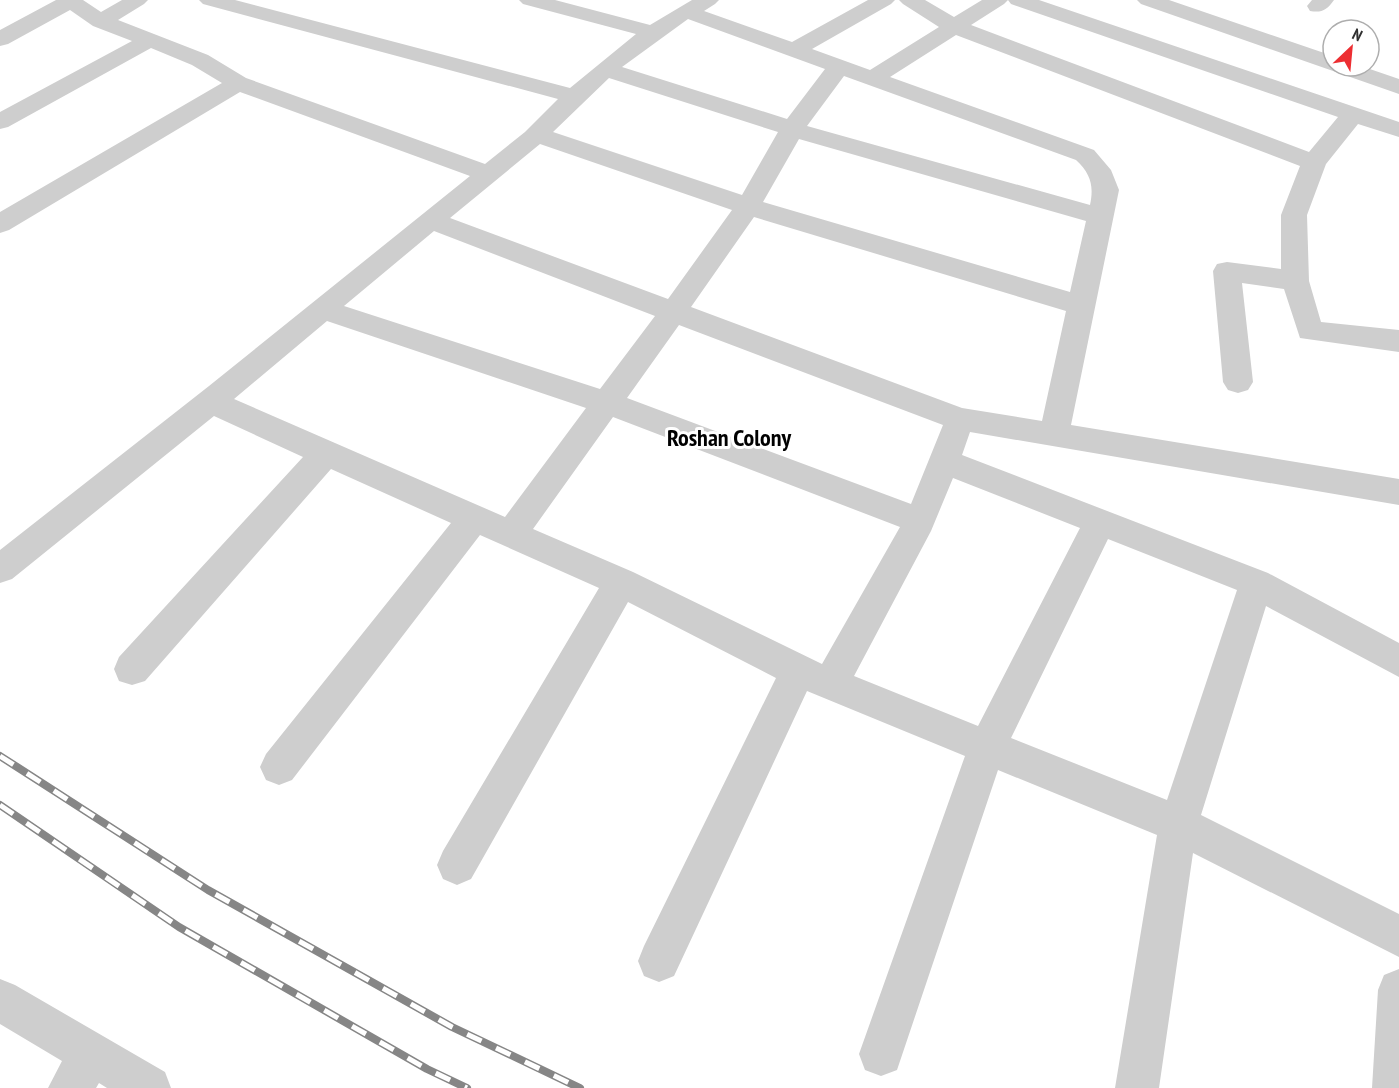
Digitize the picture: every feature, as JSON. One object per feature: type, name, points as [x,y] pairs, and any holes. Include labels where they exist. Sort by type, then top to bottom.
[{"type":"street","points":[[0,39],[70,0],[101,21],[200,60],[238,83],[486,173]]},
{"type":"street","points":[[101,21],[137,0]]},
{"type":"street","points":[[210,0],[575,96]]},
{"type":"street","points":[[530,0],[652,32]]},
{"type":"street","points":[[0,569],[432,221],[486,173],[536,135],[605,69],[652,32],[685,11],[708,0]]},
{"type":"street","points":[[795,49],[884,0]]},
{"type":"street","points":[[910,0],[953,26],[1314,162]]},
{"type":"street","points":[[872,78],[997,0]]},
{"type":"street","points":[[1018,0],[1399,130]]},
{"type":"street","points":[[1148,0],[1321,60]]},
{"type":"street","points":[[685,11],[1085,154],[1104,176],[1107,190],[1054,433]]},
{"type":"street","points":[[0,123],[150,40]]},
{"type":"street","points":[[511,534],[748,206],[792,129],[839,66]]},
{"type":"street","points":[[605,69],[792,129],[1100,216]]},
{"type":"street","points":[[1373,78],[1399,87]]},
{"type":"street","points":[[0,224],[238,83]]},
{"type":"street","points":[[1353,115],[1314,162],[1294,215],[1295,281],[1310,331],[1399,341]]},
{"type":"street","points":[[536,135],[748,206],[1081,305]]},
{"type":"street","points":[[432,221],[960,419],[1399,492]]},
{"type":"street","points":[[1238,382],[1227,271],[1295,281]]},
{"type":"street","points":[[324,310],[607,403],[920,521]]},
{"type":"street","points":[[220,394],[219,402],[227,410],[621,582],[814,677],[1178,824],[1399,936]]},
{"type":"street","points":[[658,961],[814,677],[920,521],[960,419]]},
{"type":"street","points":[[132,669],[326,453]]},
{"type":"street","points":[[944,461],[1256,583],[1399,661]]},
{"type":"street","points":[[279,767],[475,517]]},
{"type":"street","points":[[881,1054],[987,747],[1100,522]]},
{"type":"street","points":[[457,865],[621,582]]},
{"type":"street","points":[[1137,1088],[1178,824],[1256,583]]},
{"type":"street","points":[[1394,1088],[1399,990]]},
{"type":"street","points":[[0,1000],[81,1071],[149,1088]]},
{"type":"railway","points":[[0,756],[208,890],[452,1027],[580,1088]]},
{"type":"railway","points":[[0,805],[179,927],[427,1069],[467,1088]]},
{"type":"district","name":"Roshan Colony","points":[[729,437]]}]
